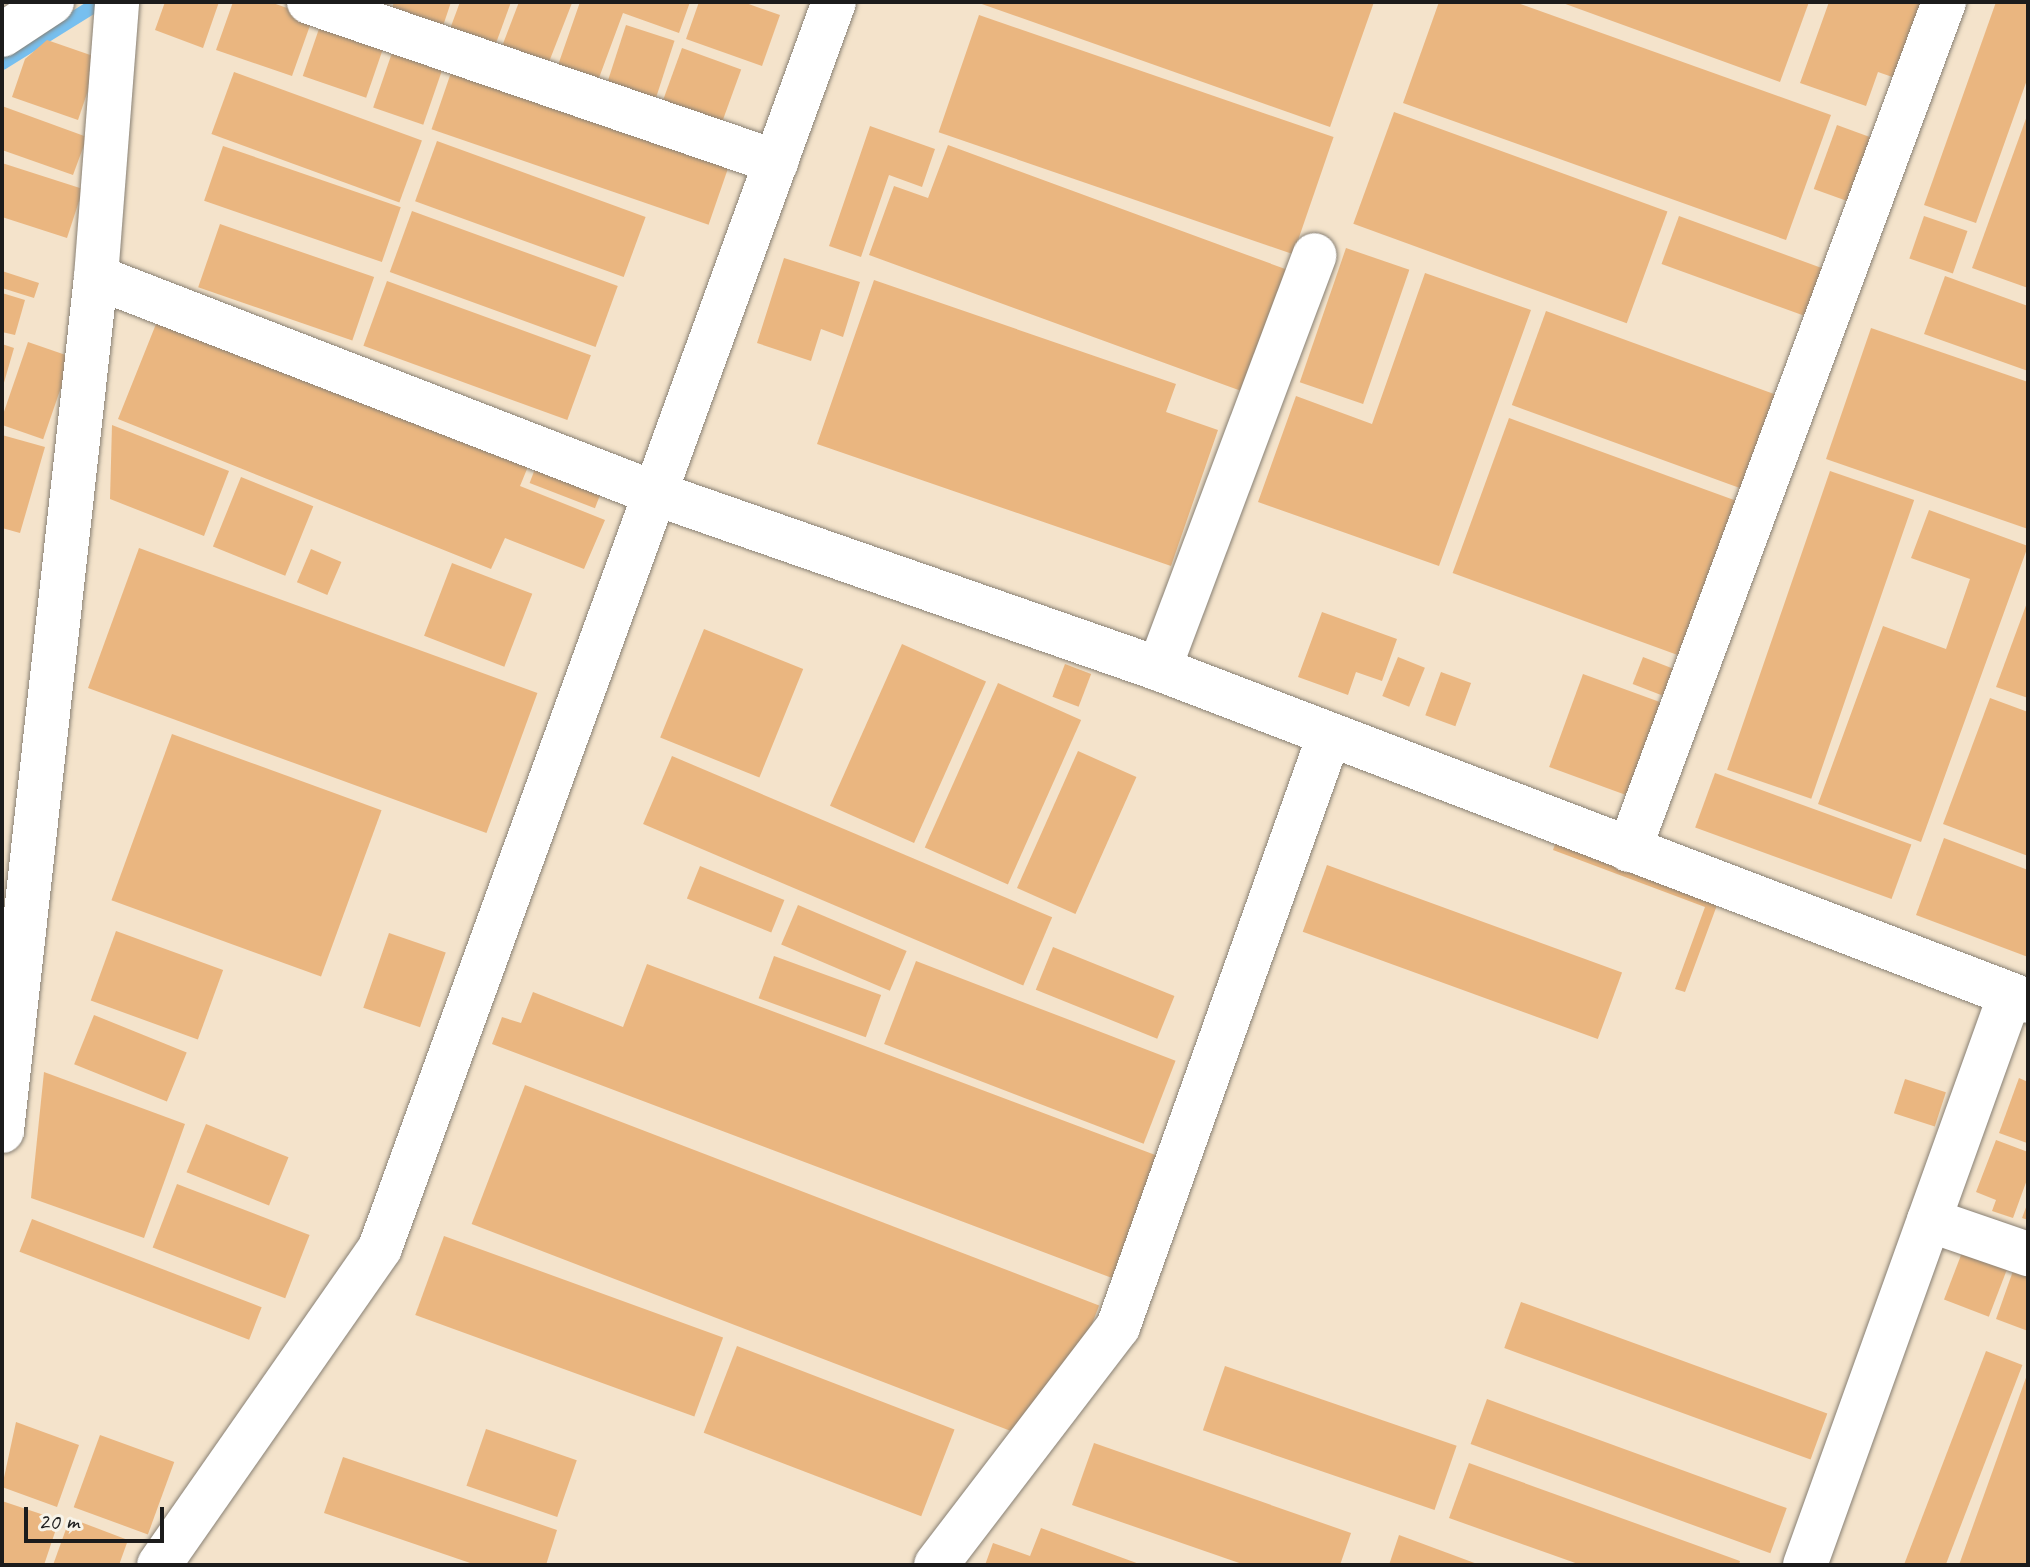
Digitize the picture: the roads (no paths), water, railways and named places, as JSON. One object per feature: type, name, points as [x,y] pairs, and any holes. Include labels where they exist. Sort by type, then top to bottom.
[{"type":"street","points":[[2,35],[52,2]]},
{"type":"street","points":[[3,1110],[96,277],[117,2]]},
{"type":"street","points":[[309,2],[776,162]]},
{"type":"street","points":[[1629,850],[1944,2]]},
{"type":"street","points":[[159,1565],[380,1248],[776,162],[823,5]]},
{"type":"street","points":[[1159,669],[1315,255]]},
{"type":"street","points":[[96,277],[654,493],[1159,669],[2019,998],[1929,1220],[1805,1565]]},
{"type":"street","points":[[936,1565],[1118,1327],[1329,736]]},
{"type":"street","points":[[1929,1220],[2028,1254]]},
{"type":"waterway","points":[[2,63],[100,2]]}]
